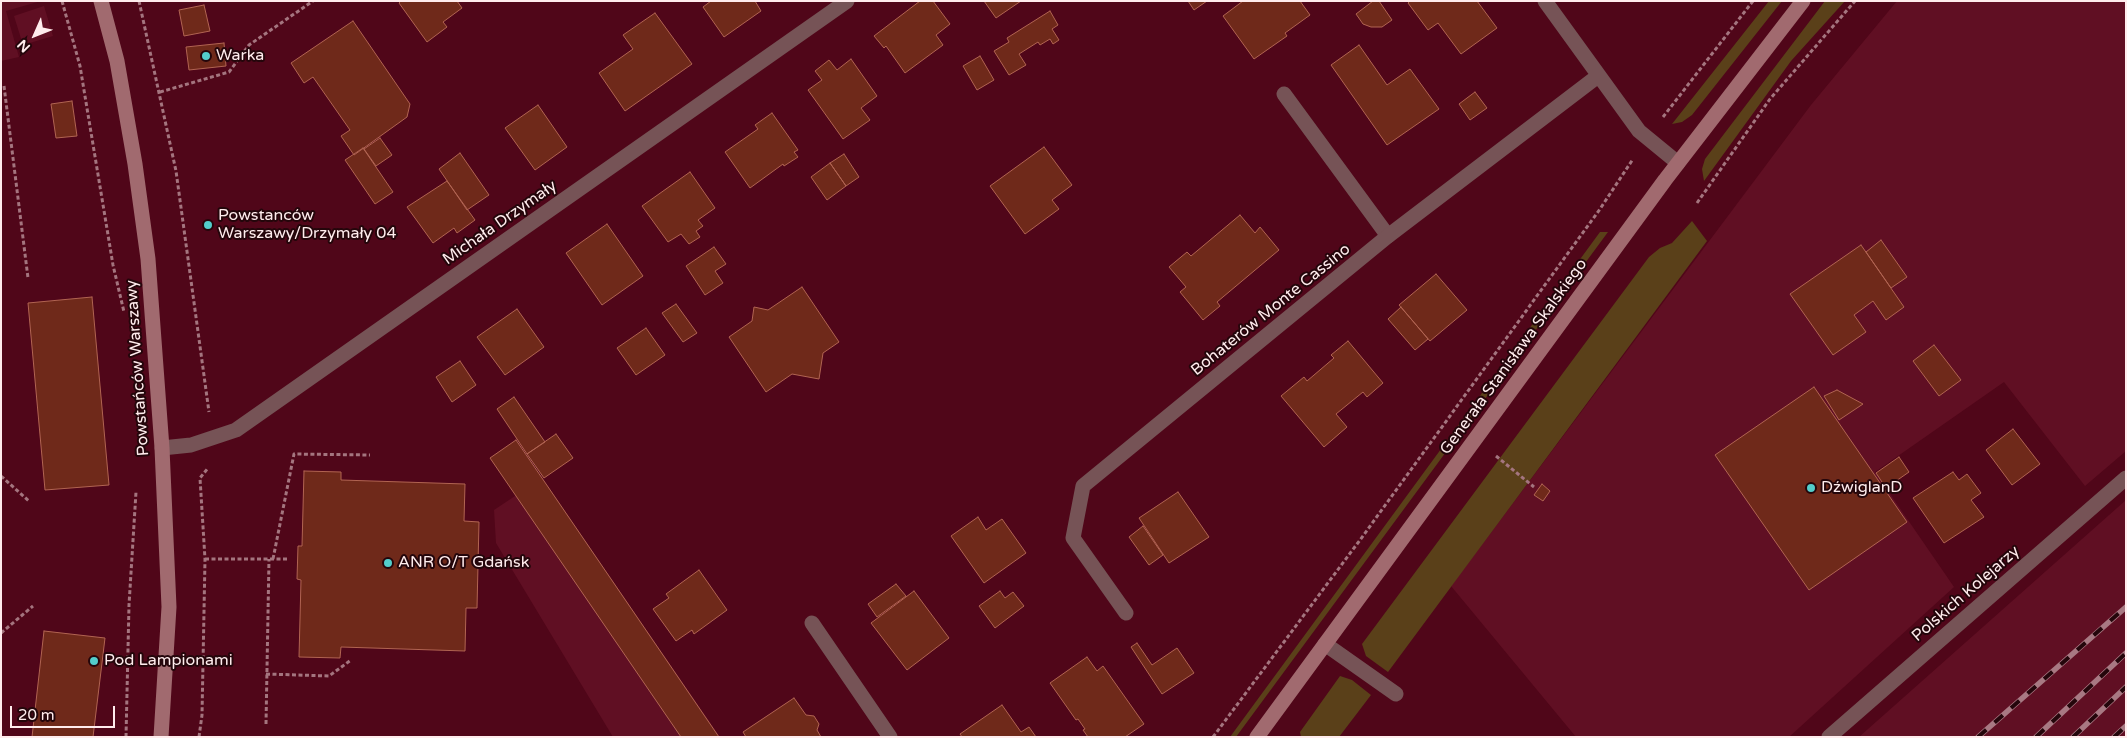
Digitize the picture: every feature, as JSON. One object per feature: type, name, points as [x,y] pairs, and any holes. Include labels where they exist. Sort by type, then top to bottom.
[{"type":"street","name":"Powstańców Warszawy","points":[[101,1],[117,61],[135,164],[148,259],[162,448],[169,607],[161,737]]},
{"type":"street","name":"Michała Drzymały","points":[[162,448],[191,445],[236,430],[846,1]]},
{"type":"street","points":[[1545,1],[1639,131],[1678,163]]},
{"type":"street","name":"Generała Stanisława Skalskiego","points":[[1263,735],[1326,644],[1678,163],[1803,1]]},
{"type":"street","name":"Bohaterów Monte Cassino","points":[[1126,613],[1073,538],[1083,486],[1388,236],[1598,76]]},
{"type":"street","points":[[1284,94],[1388,236]]},
{"type":"street","name":"Polskich Kolejarzy","points":[[1829,737],[2126,478]]},
{"type":"street","points":[[812,623],[890,737]]},
{"type":"street","points":[[1326,644],[1396,694]]},
{"type":"path","points":[[62,1],[80,66],[113,265],[125,318]]},
{"type":"path","points":[[139,1],[176,171],[215,459],[200,478],[205,559],[202,715],[199,737]]},
{"type":"path","points":[[160,92],[229,72],[249,45],[313,1]]},
{"type":"path","points":[[1212,737],[1366,532],[1600,209],[1647,137],[1753,1]]},
{"type":"path","points":[[1697,204],[1770,99],[1855,1]]},
{"type":"path","points":[[4,86],[28,278]]},
{"type":"path","points":[[1490,452],[1534,487]]},
{"type":"path","points":[[266,724],[266,674],[271,559],[294,454],[370,455]]},
{"type":"path","points":[[1,476],[30,502]]},
{"type":"path","points":[[126,737],[129,605],[136,490]]},
{"type":"path","points":[[205,559],[287,559]]},
{"type":"path","points":[[1,633],[33,606]]},
{"type":"path","points":[[266,674],[328,676],[351,660]]},
{"type":"shaded area","points":[[1,1],[41,1],[6,11],[19,57],[1,61]]},
{"type":"shaded area","points":[[1769,1],[1782,1],[1692,115],[1682,122],[1672,124]]},
{"type":"shaded area","points":[[1825,1],[1845,1],[1791,61],[1704,181],[1702,169],[1705,159]]},
{"type":"shaded area","points":[[1897,1],[2126,1],[2126,451],[2085,486],[2004,382],[1875,472],[1954,587],[1789,737],[1576,737],[1451,586],[1811,105]]},
{"type":"shaded area","points":[[44,6],[53,36],[23,45],[14,16]]},
{"type":"shaded area","points":[[1692,221],[1707,241],[1388,672],[1366,656],[1362,644],[1649,257],[1660,248],[1672,243]]},
{"type":"shaded area","points":[[1600,232],[1608,232],[1236,737],[1230,737]]},
{"type":"shaded area","points":[[542,478],[720,737],[613,737],[496,543],[494,510]]},
{"type":"shaded area","points":[[2126,500],[2126,737],[1859,737]]},
{"type":"shaded area","points":[[1340,676],[1352,680],[1371,695],[1339,737],[1301,737],[1300,732]]},
{"type":"building","points":[[401,1],[457,1],[462,8],[443,22],[447,27],[427,42],[399,3]]},
{"type":"building","points":[[711,1],[755,1],[761,11],[724,37],[703,7]]},
{"type":"building","points":[[920,1],[933,1],[950,24],[936,35],[943,45],[905,73],[886,46],[884,48],[874,36]]},
{"type":"building","points":[[984,1],[1021,1],[996,18]]},
{"type":"building","points":[[1188,1],[1207,1],[1194,10]]},
{"type":"building","points":[[1243,1],[1300,1],[1310,15],[1285,33],[1287,36],[1254,59],[1223,16]]},
{"type":"building","points":[[1373,1],[1379,1],[1392,20],[1382,27],[1371,27],[1363,24],[1356,14]]},
{"type":"building","points":[[1410,1],[1477,1],[1497,28],[1461,54],[1438,23],[1428,30],[1408,3]]},
{"type":"building","points":[[204,5],[210,31],[184,36],[179,10]]},
{"type":"building","points":[[1050,11],[1058,25],[1052,29],[1059,40],[1053,44],[1050,39],[1040,45],[1038,42],[1019,54],[1026,65],[1009,75],[994,51],[1009,42],[1007,38]]},
{"type":"building","points":[[655,13],[692,64],[625,111],[599,73],[633,49],[623,35]]},
{"type":"building","points":[[353,21],[410,104],[407,117],[354,155],[341,136],[350,130],[313,77],[304,83],[291,63]]},
{"type":"building","name":"Warka","points":[[224,43],[226,66],[189,70],[186,47]]},
{"type":"building","points":[[1359,45],[1387,85],[1410,69],[1439,109],[1387,145],[1331,65]]},
{"type":"building","points":[[980,56],[994,80],[977,90],[963,66]]},
{"type":"building","points":[[851,59],[877,96],[861,108],[870,120],[843,139],[808,90],[822,80],[815,71],[829,60],[837,70]]},
{"type":"building","points":[[1475,92],[1487,108],[1470,120],[1459,104]]},
{"type":"building","points":[[72,101],[77,136],[56,138],[51,104]]},
{"type":"building","points":[[538,105],[567,147],[535,170],[505,128]]},
{"type":"building","points":[[772,113],[798,150],[794,152],[798,157],[784,166],[783,164],[750,188],[725,152],[758,129],[755,125]]},
{"type":"building","points":[[380,138],[392,155],[376,166],[364,149]]},
{"type":"building","points":[[1044,147],[1072,185],[1052,200],[1059,209],[1025,234],[990,186]]},
{"type":"building","points":[[363,148],[393,192],[375,204],[345,160]]},
{"type":"building","points":[[460,153],[489,195],[467,210],[439,169]]},
{"type":"building","points":[[844,154],[859,177],[846,186],[830,163]]},
{"type":"building","points":[[830,163],[846,186],[827,200],[811,177]]},
{"type":"building","points":[[690,172],[715,208],[698,220],[703,226],[696,231],[700,237],[689,244],[681,234],[668,242],[642,206]]},
{"type":"building","points":[[447,181],[475,220],[457,233],[454,228],[433,243],[407,207]]},
{"type":"building","points":[[1240,215],[1255,233],[1260,227],[1279,250],[1217,302],[1220,306],[1203,320],[1180,292],[1186,287],[1169,267],[1187,252],[1191,256]]},
{"type":"building","points":[[607,224],[643,276],[602,305],[566,253]]},
{"type":"building","points":[[1881,240],[1907,277],[1891,288],[1866,252]]},
{"type":"building","points":[[1861,245],[1904,307],[1886,320],[1873,301],[1854,315],[1866,332],[1833,355],[1790,294]]},
{"type":"building","points":[[714,247],[726,264],[715,271],[723,283],[705,295],[686,266]]},
{"type":"building","points":[[1436,274],[1467,310],[1430,341],[1399,305]]},
{"type":"building","points":[[802,287],[839,342],[823,353],[819,379],[792,374],[766,392],[729,337],[752,321],[754,307],[768,310]]},
{"type":"building","points":[[92,297],[109,485],[45,490],[28,303]]},
{"type":"building","points":[[676,304],[697,333],[683,342],[662,313]]},
{"type":"building","points":[[1401,307],[1428,339],[1415,350],[1388,319]]},
{"type":"building","points":[[517,309],[544,347],[505,375],[477,337]]},
{"type":"building","points":[[646,328],[665,355],[636,375],[617,348]]},
{"type":"building","points":[[1348,341],[1383,383],[1367,397],[1363,392],[1336,414],[1347,427],[1324,447],[1281,396],[1304,377],[1307,381],[1334,358],[1331,355]]},
{"type":"building","points":[[1934,345],[1961,380],[1939,396],[1913,361]]},
{"type":"building","points":[[460,361],[476,385],[452,402],[436,377]]},
{"type":"building","name":"DźwiglanD","points":[[1814,387],[1907,522],[1809,590],[1715,455]]},
{"type":"building","points":[[1837,390],[1863,404],[1839,420],[1824,396]]},
{"type":"building","points":[[514,397],[545,442],[527,454],[497,409]]},
{"type":"building","points":[[2013,429],[2040,464],[2012,485],[1986,450]]},
{"type":"building","points":[[556,434],[573,458],[544,478],[527,454]]},
{"type":"building","points":[[516,440],[719,737],[681,737],[490,458]]},
{"type":"building","points":[[1899,457],[1909,472],[1886,488],[1876,473]]},
{"type":"building","name":"ANR O/T Gdańsk","points":[[304,471],[341,472],[341,480],[465,484],[464,521],[479,522],[477,608],[466,608],[465,651],[341,647],[340,658],[299,657],[301,580],[297,579],[298,546],[302,546]]},
{"type":"building","points":[[1953,472],[1959,480],[1967,474],[1981,493],[1971,500],[1984,517],[1944,543],[1913,498]]},
{"type":"building","points":[[1542,484],[1550,491],[1543,501],[1534,495]]},
{"type":"building","points":[[1178,492],[1209,537],[1169,563],[1139,518]]},
{"type":"building","points":[[978,517],[986,530],[1002,519],[1026,553],[984,583],[951,536]]},
{"type":"building","points":[[1143,526],[1163,555],[1149,565],[1129,537]]},
{"type":"building","points":[[699,570],[727,610],[694,634],[692,630],[676,641],[653,609],[669,598],[666,594]]},
{"type":"building","points":[[896,584],[906,596],[877,617],[868,604]]},
{"type":"building","points":[[914,591],[949,638],[907,670],[871,623]]},
{"type":"building","points":[[1000,591],[1005,598],[1013,592],[1024,606],[995,628],[979,606]]},
{"type":"building","points":[[44,631],[105,638],[93,737],[32,737]]},
{"type":"building","points":[[1137,643],[1152,665],[1177,648],[1194,673],[1162,694],[1131,647]]},
{"type":"building","points":[[1087,657],[1097,671],[1103,666],[1144,724],[1125,737],[1088,737],[1078,719],[1076,720],[1050,683]]},
{"type":"building","points":[[794,698],[806,715],[814,716],[819,724],[817,730],[821,737],[746,737],[743,732]]},
{"type":"building","points":[[1002,705],[1021,732],[1029,727],[1036,737],[962,737],[960,734]]},
{"type":"railway","points":[[1978,737],[2126,607]]},
{"type":"railway","points":[[2036,737],[2126,653]]},
{"type":"railway","points":[[2073,737],[2126,687]]},
{"type":"railway","points":[[2114,737],[2126,726]]},
{"type":"place","name":"Warka","points":[[206,56]]},
{"type":"place","name":"Powstanców Warszawy/Drzymały 04","points":[[208,225]]},
{"type":"place","name":"DźwiglanD","points":[[1811,488]]},
{"type":"place","name":"ANR O/T Gdańsk","points":[[388,563]]},
{"type":"place","name":"Pod Lampionami","points":[[94,661]]}]
